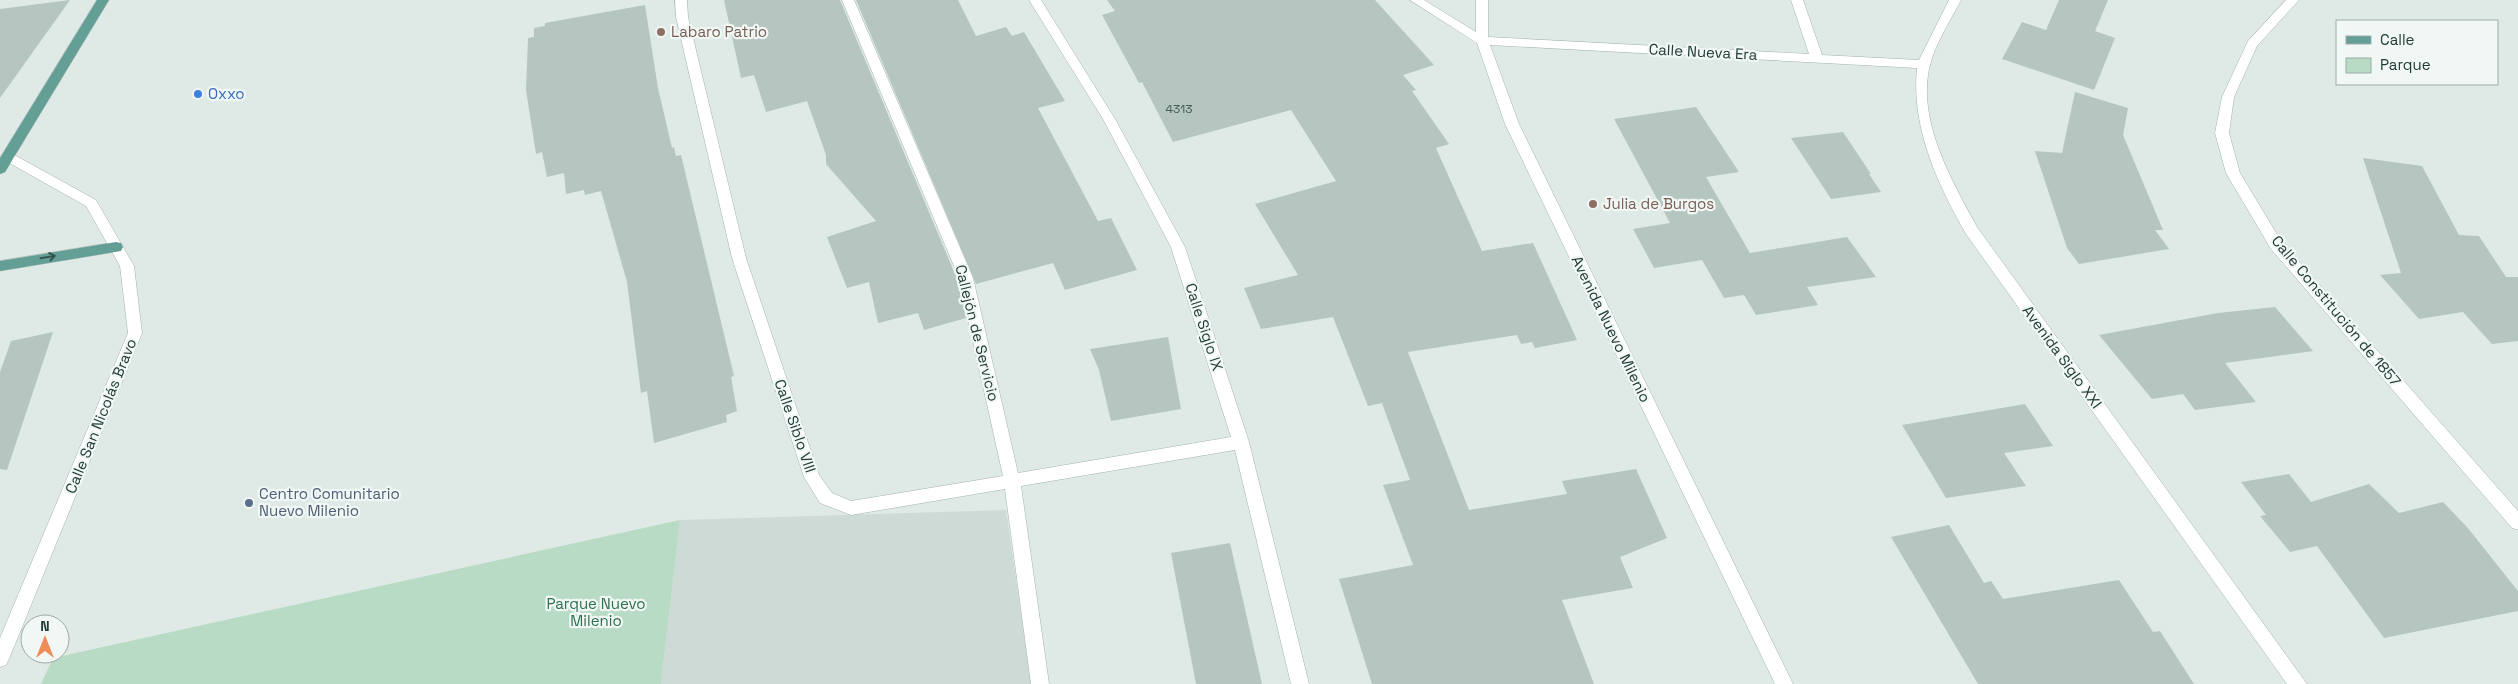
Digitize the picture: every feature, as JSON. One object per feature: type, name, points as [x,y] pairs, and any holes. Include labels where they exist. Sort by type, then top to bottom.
[{"type":"main road","points":[[4,163],[103,0]]},
{"type":"main road","points":[[0,266],[116,247]]},
{"type":"street","name":"Calle Siblo VIII","points":[[681,0],[682,17],[739,258],[812,477],[826,498],[851,508],[1241,442]]},
{"type":"street","name":"Callejón de Servicio","points":[[848,0],[966,278],[1012,480],[1040,684]]},
{"type":"street","name":"Calle Siglo IX","points":[[1034,0],[1109,119],[1178,247],[1241,442],[1300,684]]},
{"type":"street","points":[[1416,0],[1482,42]]},
{"type":"street","points":[[1482,0],[1482,42]]},
{"type":"street","points":[[1797,0],[1816,58]]},
{"type":"street","name":"Avenida Siglo XXI","points":[[1955,0],[1924,64],[1922,108],[1939,167],[1971,230],[2298,684]]},
{"type":"street","name":"Calle Constitución de 1857","points":[[2293,0],[2252,44],[2228,97],[2222,134],[2234,173],[2276,245],[2518,523]]},
{"type":"street","name":"Calle Nueva Era","points":[[1482,42],[1924,64]]},
{"type":"street","name":"Avenida Nuevo Milenio","points":[[1482,42],[1512,124],[1784,684]]},
{"type":"street","name":"Calle San Nicolás Bravo","points":[[0,659],[135,333],[127,266],[91,203],[4,163]]},
{"type":"shaded area","points":[[1006,510],[1031,684],[661,684],[680,520]]},
{"type":"green space","name":"Parque Nuevo Milenio","points":[[680,520],[661,684],[41,684],[50,664],[70,664],[70,654]]},
{"type":"building","points":[[70,0],[0,98],[0,9]]},
{"type":"building","points":[[724,0],[840,0],[957,279],[966,318],[924,330],[918,313],[878,323],[869,282],[847,288],[827,237],[876,221],[826,164],[826,155],[807,101],[766,112],[754,75],[741,78]]},
{"type":"building","points":[[856,0],[958,0],[976,36],[1006,27],[1012,36],[1024,32],[1065,101],[1038,108],[1098,221],[1111,218],[1137,270],[1065,290],[1053,263],[976,284]]},
{"type":"building","points":[[1107,0],[1375,0],[1434,65],[1403,75],[1416,90],[1412,91],[1449,144],[1436,148],[1482,251],[1533,243],[1577,340],[1535,348],[1532,342],[1521,344],[1517,335],[1408,352],[1469,510],[1567,494],[1562,481],[1636,469],[1667,538],[1620,557],[1633,588],[1562,600],[1594,684],[1372,684],[1339,579],[1413,565],[1383,485],[1410,480],[1382,403],[1368,406],[1333,317],[1261,329],[1244,288],[1298,275],[1255,204],[1336,181],[1291,110],[1173,142],[1142,82],[1139,83],[1102,15],[1115,11]]},
{"type":"building","points":[[2059,0],[2108,0],[2095,31],[2115,38],[2094,90],[2002,59],[2022,22],[2046,30]]},
{"type":"building","points":[[645,5],[658,88],[672,148],[674,147],[676,156],[681,155],[734,376],[731,377],[737,411],[726,415],[727,422],[654,443],[647,391],[641,393],[627,282],[601,191],[585,195],[584,190],[566,194],[564,173],[547,177],[542,152],[536,154],[526,90],[528,38],[534,37],[534,28],[545,26],[545,23]]},
{"type":"building","points":[[2075,92],[2128,108],[2123,135],[2163,230],[2155,230],[2169,249],[2079,264],[2067,248],[2035,151],[2062,153]]},
{"type":"building","points":[[1696,107],[1739,172],[1706,177],[1750,253],[1847,237],[1876,277],[1807,287],[1818,305],[1756,315],[1744,295],[1724,298],[1702,260],[1654,268],[1633,229],[1670,223],[1614,119]]},
{"type":"building","points":[[1843,132],[1881,192],[1831,199],[1791,138]]},
{"type":"building","points":[[2363,158],[2422,166],[2459,235],[2479,236],[2506,277],[2518,277],[2518,341],[2492,344],[2463,312],[2419,319],[2380,275],[2401,273]]},
{"type":"building","points":[[2275,307],[2313,351],[2225,363],[2256,402],[2195,410],[2183,394],[2152,399],[2099,335],[2218,313]]},
{"type":"building","points":[[53,332],[7,470],[0,469],[0,372],[11,341]]},
{"type":"building","points":[[1168,337],[1181,409],[1111,421],[1099,370],[1090,349]]},
{"type":"building","points":[[2025,404],[2053,446],[2004,453],[2026,486],[1946,498],[1902,425]]},
{"type":"building","points":[[2289,474],[2311,502],[2369,484],[2399,513],[2443,502],[2467,527],[2518,591],[2518,611],[2384,638],[2317,546],[2290,552],[2260,516],[2266,515],[2241,482]]},
{"type":"building","points":[[1949,525],[1984,583],[1991,581],[2003,599],[2119,580],[2153,632],[2160,631],[2194,684],[1978,684],[1891,537]]},
{"type":"building","points":[[1230,543],[1262,684],[1196,684],[1171,553]]},
{"type":"place","name":"Labaro Patrio","points":[[661,32]]},
{"type":"place","name":"Oxxo","points":[[198,94]]},
{"type":"place","name":"Julia de Burgos","points":[[1593,204]]},
{"type":"place","name":"Centro Comunitario Nuevo Milenio","points":[[249,503]]}]
